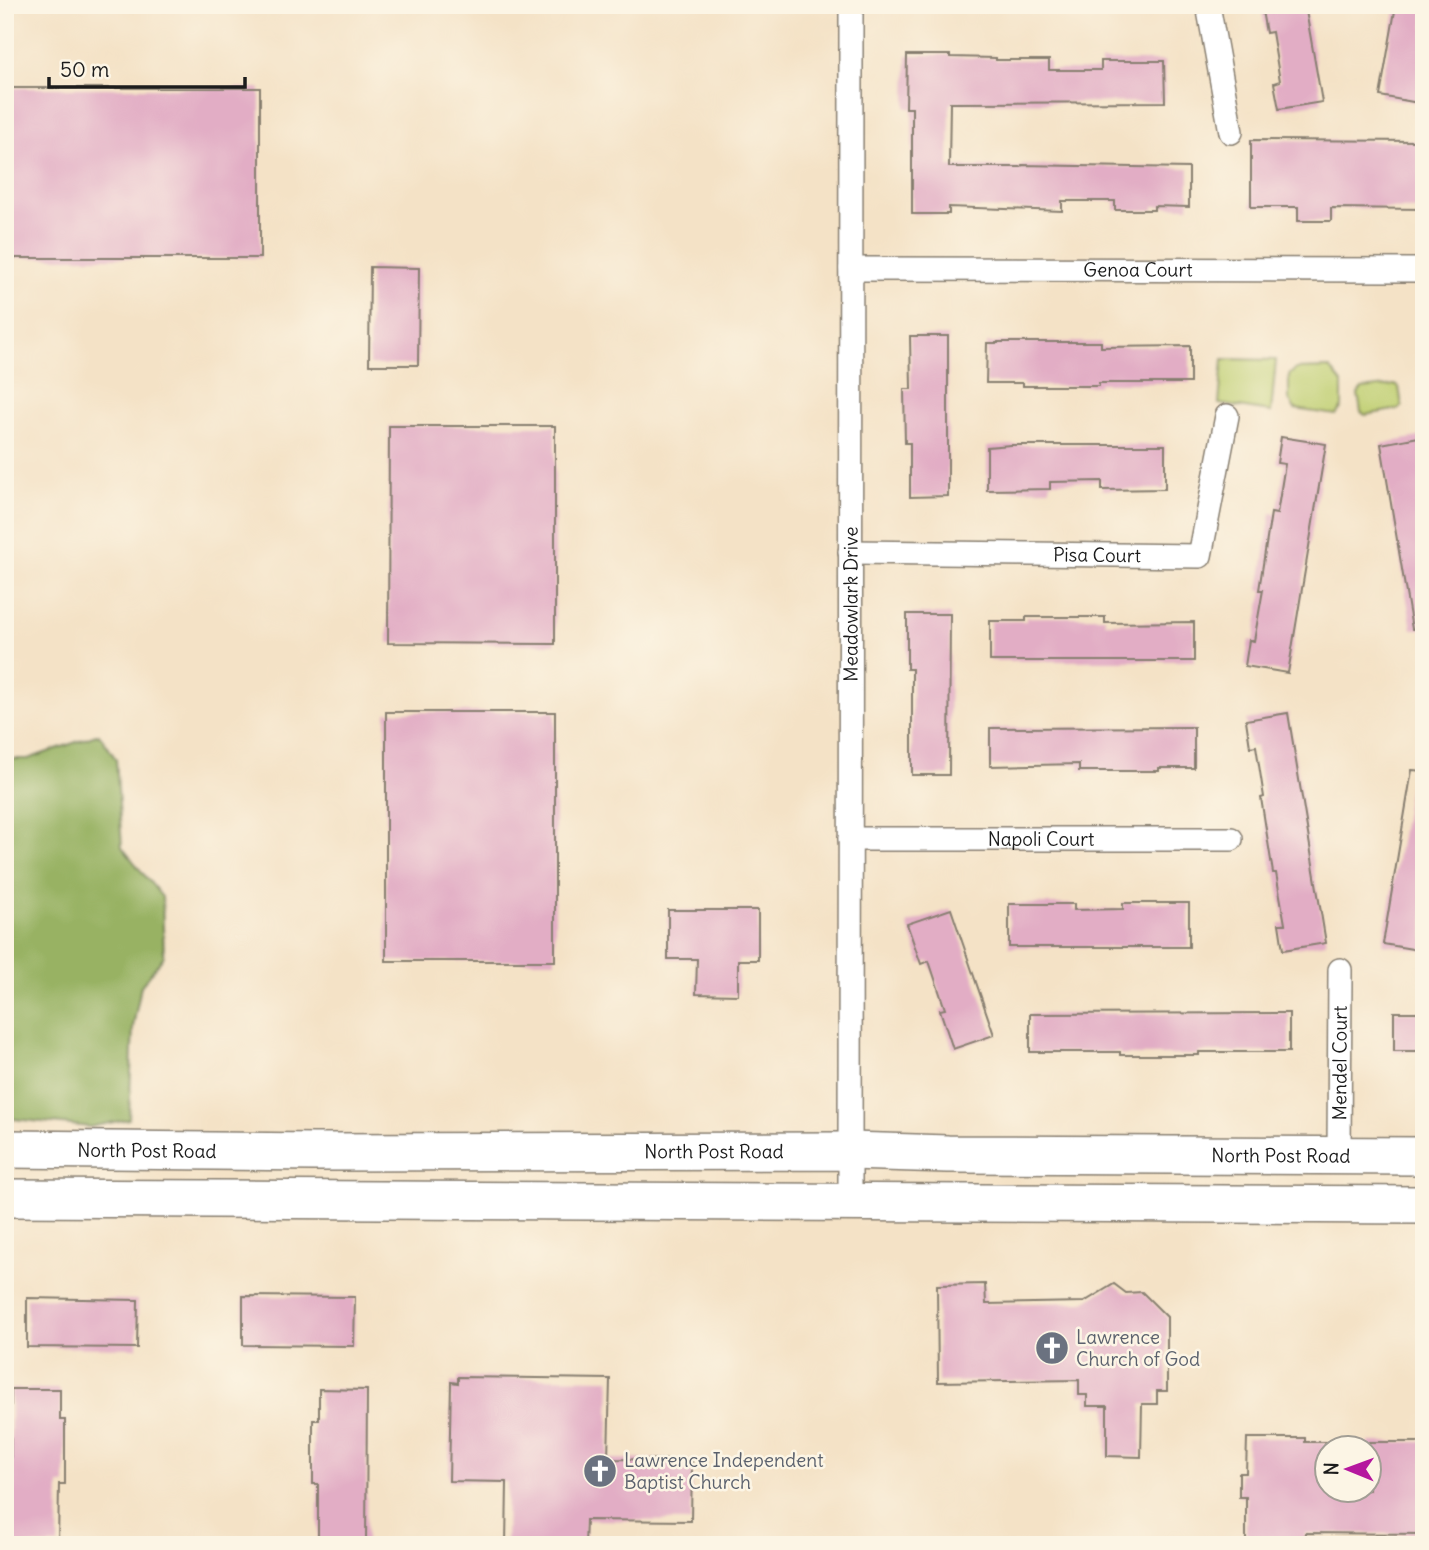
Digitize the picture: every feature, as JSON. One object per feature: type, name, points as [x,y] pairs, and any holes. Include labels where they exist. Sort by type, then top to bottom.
[{"type":"main road","name":"North Post Road","points":[[5,1149],[314,1152],[850,1151],[1424,1156]]},
{"type":"main road","points":[[5,1198],[1424,1205]]},
{"type":"street","name":"Meadowlark Drive","points":[[850,1202],[851,5]]},
{"type":"street","points":[[1208,5],[1231,132]]},
{"type":"street","name":"Genoa Court","points":[[851,270],[1424,271]]},
{"type":"street","name":"Pisa Court","points":[[850,552],[1200,556],[1227,416]]},
{"type":"street","name":"Napoli Court","points":[[850,839],[1231,839]]},
{"type":"street","name":"Mendel Court","points":[[1339,1156],[1340,970]]},
{"type":"green space","points":[[1223,359],[1276,360],[1271,412],[1219,404]]},
{"type":"green space","points":[[1330,368],[1342,383],[1342,407],[1336,415],[1295,409],[1289,400],[1289,375],[1296,369]]},
{"type":"green space","points":[[1395,385],[1399,387],[1402,406],[1399,409],[1365,415],[1361,412],[1358,394],[1362,389]]},
{"type":"green space","points":[[99,734],[116,759],[122,847],[162,897],[164,956],[141,986],[133,1027],[129,1119],[90,1127],[5,1118],[5,759],[28,759]]},
{"type":"building","points":[[1261,5],[1305,5],[1322,102],[1279,109],[1274,83],[1280,81],[1272,32],[1266,33]]},
{"type":"building","points":[[1396,5],[1424,5],[1424,104],[1380,96]]},
{"type":"building","points":[[907,55],[1049,60],[1049,70],[1101,70],[1101,61],[1164,61],[1165,102],[950,103],[949,167],[1022,165],[1189,168],[1189,207],[1154,206],[1154,210],[1115,210],[1115,201],[1062,201],[1062,211],[949,207],[949,214],[912,214],[912,108],[906,108]]},
{"type":"building","points":[[9,88],[260,88],[260,258],[10,258]]},
{"type":"building","points":[[1251,140],[1424,141],[1424,209],[1331,208],[1331,221],[1298,221],[1298,207],[1251,207]]},
{"type":"building","points":[[370,267],[419,268],[418,365],[369,365]]},
{"type":"building","points":[[910,336],[948,336],[948,496],[910,497],[910,443],[905,443],[904,389],[911,389]]},
{"type":"building","points":[[1101,342],[1101,347],[1190,346],[1190,383],[1023,386],[1023,383],[986,383],[987,343]]},
{"type":"building","points":[[389,426],[555,426],[555,644],[388,643]]},
{"type":"building","points":[[1424,436],[1424,629],[1412,629],[1381,444]]},
{"type":"building","points":[[1281,437],[1326,444],[1288,673],[1245,666],[1249,640],[1254,641],[1263,590],[1259,590],[1271,513],[1277,514],[1285,464],[1277,463]]},
{"type":"building","points":[[1165,445],[1165,489],[1102,490],[1102,481],[1050,482],[1050,489],[987,490],[987,447]]},
{"type":"building","points":[[907,614],[950,614],[949,775],[912,775],[912,669],[907,669]]},
{"type":"building","points":[[1026,617],[1105,617],[1105,623],[1194,622],[1194,661],[990,661],[990,621],[1026,621]]},
{"type":"building","points":[[386,712],[555,712],[555,961],[386,961]]},
{"type":"building","points":[[1288,713],[1326,943],[1283,950],[1279,924],[1285,924],[1276,873],[1273,873],[1256,746],[1250,747],[1246,720]]},
{"type":"building","points":[[1194,727],[1194,768],[1079,771],[1079,764],[990,766],[990,728]]},
{"type":"building","points":[[1412,770],[1424,771],[1424,951],[1383,944]]},
{"type":"building","points":[[1123,903],[1189,903],[1189,947],[1009,947],[1009,904],[1074,904],[1074,910],[1123,909]]},
{"type":"building","points":[[951,909],[994,1035],[953,1049],[940,1010],[945,1009],[929,961],[921,964],[907,924]]},
{"type":"building","points":[[668,910],[758,910],[758,960],[738,960],[738,995],[696,994],[697,959],[668,959]]},
{"type":"building","points":[[1394,1012],[1424,1012],[1424,1051],[1394,1051]]},
{"type":"building","points":[[1289,1013],[1289,1052],[1120,1055],[1120,1052],[1030,1052],[1030,1014]]},
{"type":"building","name":"Lawrence Church of God","points":[[985,1284],[986,1304],[1084,1302],[1114,1284],[1126,1293],[1142,1292],[1167,1317],[1167,1391],[1157,1391],[1157,1404],[1142,1404],[1141,1457],[1107,1456],[1107,1406],[1087,1406],[1087,1395],[1079,1395],[1079,1380],[938,1382],[937,1285]]},
{"type":"building","points":[[243,1296],[355,1297],[354,1346],[243,1345]]},
{"type":"building","points":[[27,1298],[138,1300],[137,1348],[27,1347]]},
{"type":"building","name":"Lawrence Independent Baptist Church","points":[[458,1377],[610,1379],[608,1459],[692,1460],[691,1521],[586,1520],[585,1545],[506,1545],[507,1482],[449,1481],[451,1382],[458,1383]]},
{"type":"building","points":[[11,1389],[60,1389],[60,1420],[65,1420],[65,1484],[59,1484],[58,1545],[10,1545]]},
{"type":"building","points":[[319,1389],[367,1390],[366,1545],[318,1545],[318,1484],[313,1484],[313,1420],[319,1420]]},
{"type":"building","points":[[1247,1438],[1305,1438],[1305,1442],[1314,1442],[1314,1504],[1384,1504],[1384,1442],[1424,1442],[1424,1534],[1305,1533],[1305,1545],[1246,1545],[1246,1497],[1239,1497],[1239,1473],[1246,1473]]},
{"type":"place","name":"Lawrence Church of God","points":[[1052,1348]]},
{"type":"place","name":"Lawrence Independent Baptist Church","points":[[600,1471]]}]
